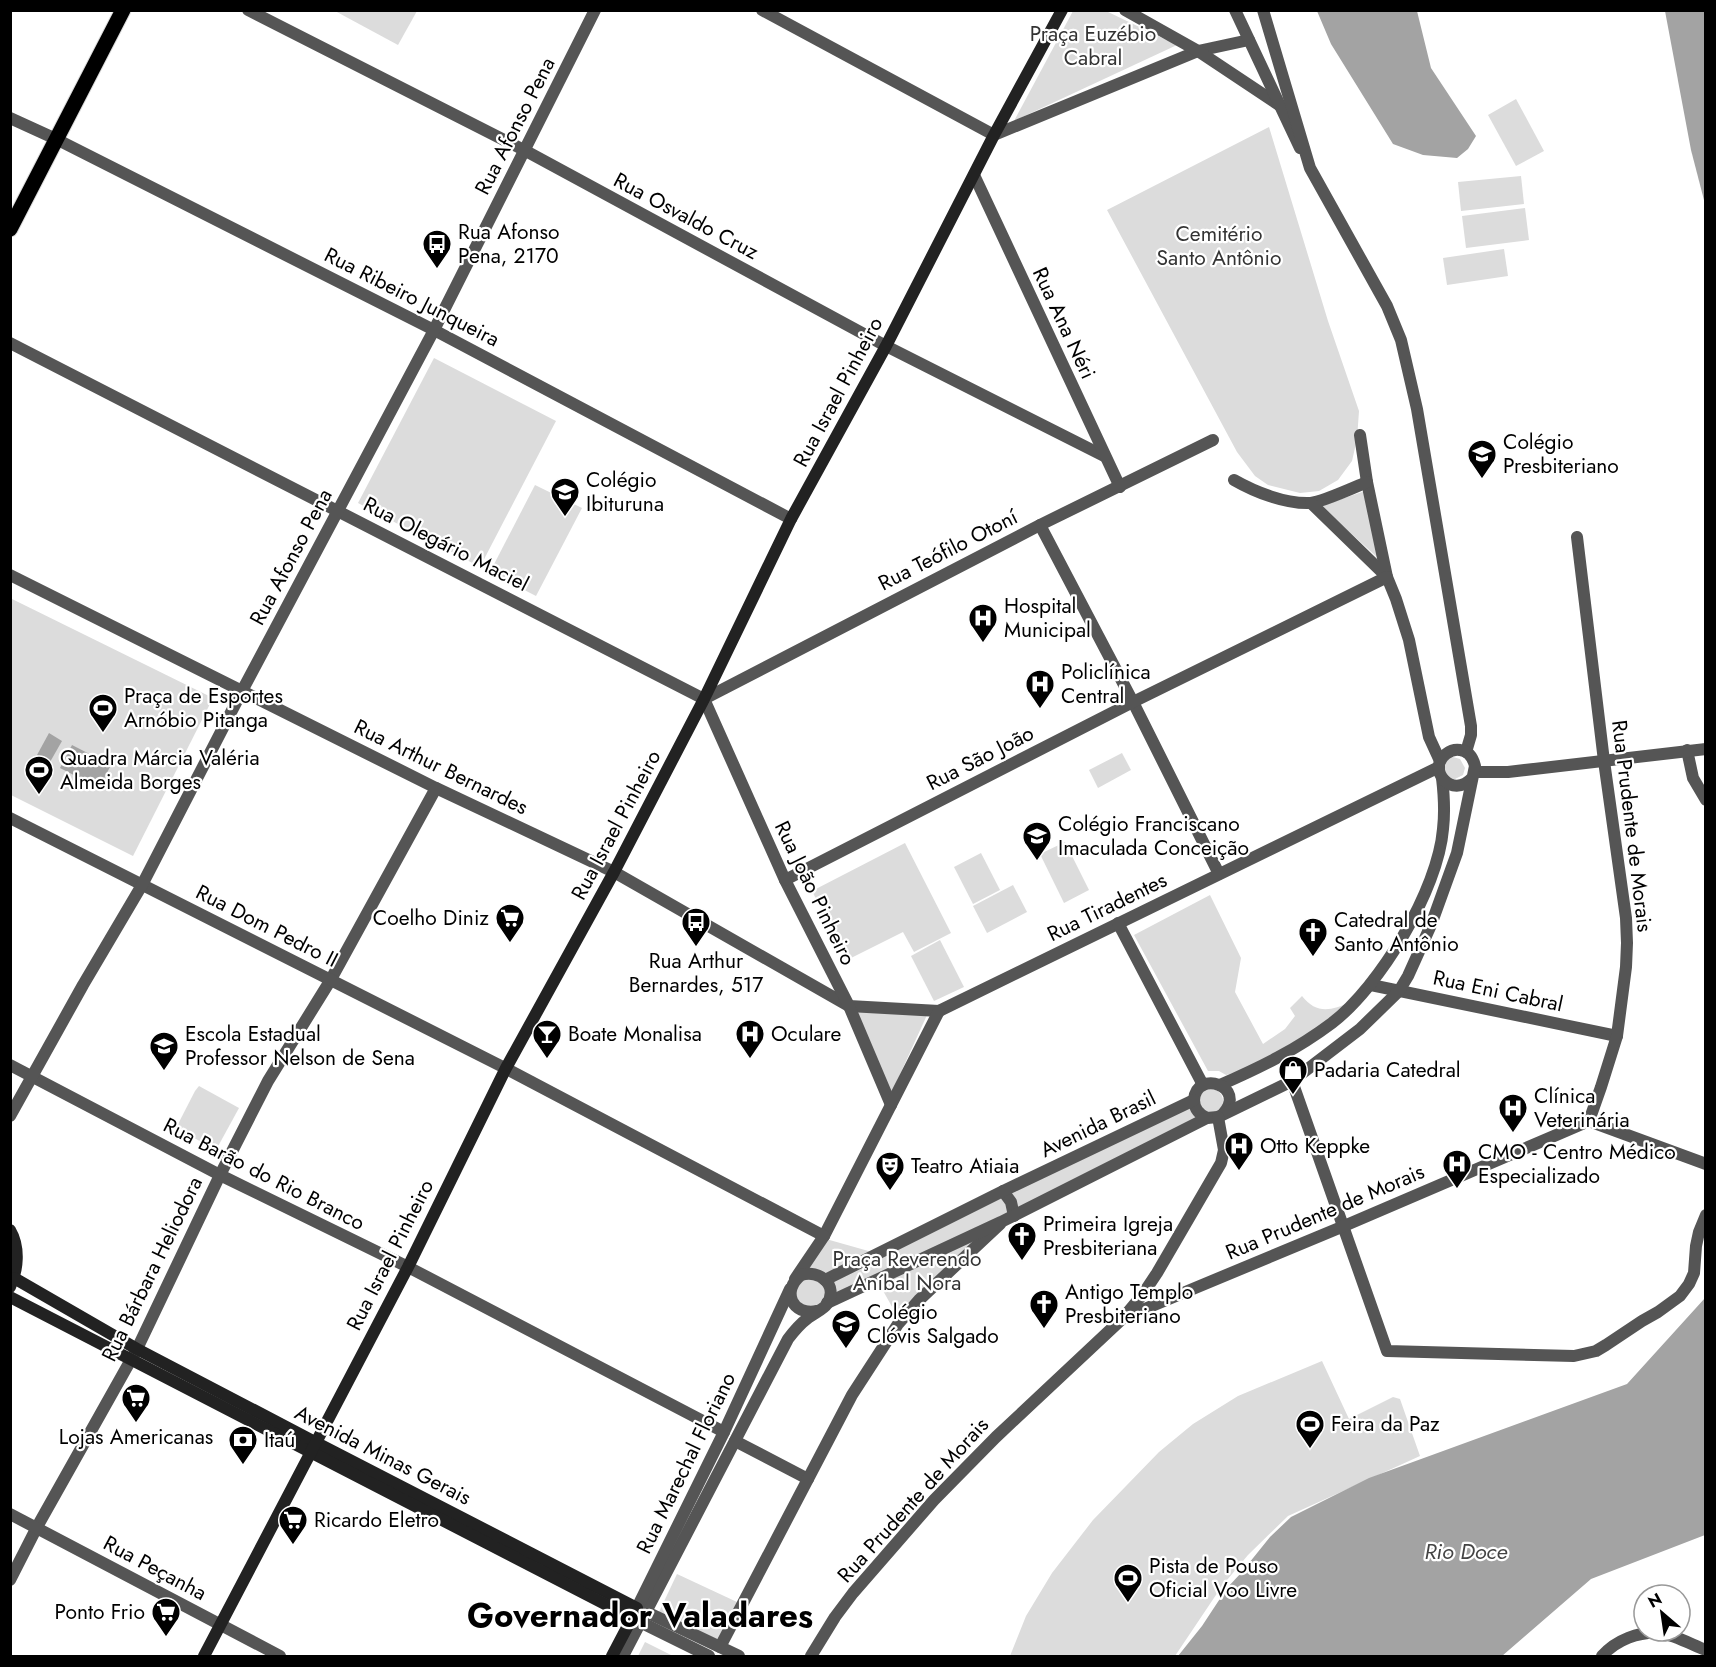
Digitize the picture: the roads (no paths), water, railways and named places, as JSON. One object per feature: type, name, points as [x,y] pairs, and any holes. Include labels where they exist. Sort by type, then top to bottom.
[{"type":"main road","points":[[10,229],[123,10]]},
{"type":"main road","name":"Rua Israel Pinheiro","points":[[204,1656],[408,1267],[506,1068],[614,872],[704,699],[791,519],[886,346],[994,135],[1062,10]]},
{"type":"main road","points":[[10,1230],[17,1256],[12,1282]]},
{"type":"main road","name":"Avenida Minas Gerais","points":[[12,1282],[134,1354]]},
{"type":"main road","name":"Avenida Minas Gerais","points":[[10,1297],[134,1354],[639,1615]]},
{"type":"main road","name":"Rua Marechal Floriano","points":[[612,1656],[639,1615]]},
{"type":"street","name":"Rua Osvaldo Cruz","points":[[248,10],[524,150],[886,346],[1104,456]]},
{"type":"street","name":"Rua Afonso Pena","points":[[10,1116],[142,885],[242,691],[434,330],[595,10]]},
{"type":"street","points":[[762,10],[994,135],[1198,51],[1249,40]]},
{"type":"street","points":[[1125,10],[1198,51],[1279,105]]},
{"type":"street","points":[[1235,10],[1310,168],[1387,306],[1401,340],[1417,409],[1471,726],[1466,752]]},
{"type":"street","points":[[1263,10],[1310,168]]},
{"type":"street","name":"Rua Ribeiro Junqueira","points":[[10,118],[434,330],[791,519]]},
{"type":"street","name":"Rua Ana Néri","points":[[974,175],[1120,487]]},
{"type":"street","name":"Rua Olegário Maciel","points":[[10,343],[704,699]]},
{"type":"street","points":[[1220,1085],[1267,1065],[1303,1043],[1334,1022],[1371,985],[1421,903],[1436,863],[1443,830],[1444,802],[1440,769],[1429,737],[1409,640],[1387,577],[1367,482],[1360,435]]},
{"type":"street","name":"Rua Teófilo Otoní","points":[[704,699],[1040,525],[1213,440]]},
{"type":"street","points":[[1234,480],[1277,499],[1311,503],[1367,482]]},
{"type":"street","points":[[1311,503],[1387,577]]},
{"type":"street","points":[[1040,525],[1220,874]]},
{"type":"street","name":"Rua Prudente de Morais","points":[[811,1656],[853,1593],[934,1500],[996,1437],[1123,1318],[1344,1226],[1588,1120],[1602,1087],[1617,1036],[1627,943],[1626,918],[1577,537]]},
{"type":"street","name":"Rua Arthur Bernardes","points":[[10,575],[436,788],[614,872],[849,1006]]},
{"type":"street","name":"Rua São João","points":[[785,880],[1133,702],[1387,577]]},
{"type":"street","name":"Rua João Pinheiro","points":[[704,699],[785,880],[849,1006],[891,1105]]},
{"type":"street","points":[[1440,769],[1451,785],[1457,786],[1463,785],[1474,775],[1706,748]]},
{"type":"street","points":[[822,1307],[830,1292],[820,1275],[807,1273],[793,1282],[790,1292],[794,1304],[804,1312],[822,1307],[1292,1081],[1360,1029],[1399,991],[1408,976],[1431,925],[1457,853],[1474,775],[1474,761],[1461,750],[1449,752],[1440,769]]},
{"type":"street","points":[[1687,750],[1693,778],[1706,800]]},
{"type":"street","name":"Rua Tiradentes","points":[[849,1006],[939,1011],[1440,769]]},
{"type":"street","name":"Rua Bárbara Heliodora","points":[[10,1580],[37,1527],[134,1354],[220,1174],[268,1081],[330,981],[436,788]]},
{"type":"street","name":"Rua Dom Pedro II","points":[[10,818],[506,1068],[824,1236]]},
{"type":"street","points":[[1118,923],[1203,1085]]},
{"type":"street","name":"Rua Eni Cabral","points":[[1371,985],[1617,1036]]},
{"type":"street","name":"Rua Marechal Floriano","points":[[623,1656],[639,1615],[793,1282],[824,1236],[939,1011]]},
{"type":"street","name":"Rua Barão do Rio Branco","points":[[10,1065],[220,1174],[408,1267],[724,1432]]},
{"type":"street","points":[[1292,1081],[1387,1351],[1574,1356],[1596,1351],[1680,1296],[1694,1273],[1696,1246],[1706,1215]]},
{"type":"street","points":[[1208,1083],[1225,1088],[1230,1099],[1229,1104],[1216,1117],[1197,1111],[1194,1100],[1198,1089],[1208,1083]]},
{"type":"street","name":"Avenida Brasil","points":[[825,1280],[1003,1191],[1194,1100]]},
{"type":"street","points":[[1123,1318],[1157,1273],[1221,1163],[1224,1150],[1216,1117]]},
{"type":"street","points":[[1588,1120],[1706,1164]]},
{"type":"street","points":[[1003,1191],[1011,1202],[1014,1216]]},
{"type":"street","points":[[720,1647],[852,1395],[900,1322],[919,1300],[1001,1222]]},
{"type":"street","name":"Rua Marechal Floriano","points":[[639,1615],[735,1441],[788,1339],[801,1324],[822,1307]]},
{"type":"street","points":[[735,1441],[808,1479]]},
{"type":"street","name":"Rua Peçanha","points":[[10,1514],[280,1656]]},
{"type":"street","name":"Avenida Minas Gerais","points":[[639,1615],[739,1656]]},
{"type":"street","name":"Avenida Minas Gerais","points":[[639,1615],[709,1656]]},
{"type":"street","points":[[1602,1656],[1622,1640],[1642,1634],[1663,1633],[1706,1650]]},
{"type":"water","points":[[1317,11],[1417,11],[1431,68],[1476,136],[1468,149],[1457,158],[1423,155],[1393,144],[1331,44]]},
{"type":"water","points":[[1665,11],[1705,11],[1705,204],[1691,150]]},
{"type":"water","points":[[49,733],[62,741],[50,762],[37,755]]},
{"type":"water","points":[[72,745],[111,765],[99,788],[60,768]]},
{"type":"water","name":"Rio Doce","points":[[1705,1298],[1705,1535],[1591,1579],[1502,1656],[1178,1656],[1202,1626],[1227,1588],[1270,1537],[1291,1517],[1369,1478],[1627,1384]]},
{"type":"place","name":"Rua Afonso Pena, 2170","points":[[437,270]]},
{"type":"place","name":"Colégio Presbiteriano","points":[[1482,480]]},
{"type":"place","name":"Colégio Ibituruna","points":[[565,518]]},
{"type":"place","name":"Hospital Municipal","points":[[983,644]]},
{"type":"place","name":"Policlínica Central","points":[[1040,710]]},
{"type":"place","name":"Praça de Esportes Arnóbio Pitanga","points":[[103,734]]},
{"type":"place","name":"Quadra Márcia Valéria Almeida Borges","points":[[39,796]]},
{"type":"place","name":"Colégio Franciscano Imaculada Conceição","points":[[1037,862]]},
{"type":"place","name":"Coelho Diniz","points":[[510,944]]},
{"type":"place","name":"Rua Arthur Bernardes, 517","points":[[696,948]]},
{"type":"place","name":"Catedral de Santo Antônio","points":[[1313,958]]},
{"type":"place","name":"Boate Monalisa","points":[[547,1060]]},
{"type":"place","name":"Oculare","points":[[750,1060]]},
{"type":"place","name":"Escola Estadual Professor Nelson de Sena","points":[[164,1072]]},
{"type":"place","name":"Padaria Catedral","points":[[1293,1096]]},
{"type":"place","name":"Clínica Veterinária","points":[[1513,1134]]},
{"type":"place","name":"Otto Keppke","points":[[1239,1172]]},
{"type":"place","name":"CMO - Centro Médico Especializado","points":[[1457,1190]]},
{"type":"place","name":"Teatro Atiaia","points":[[890,1192]]},
{"type":"place","name":"Primeira Igreja Presbiteriana","points":[[1022,1262]]},
{"type":"place","name":"Antigo Templo Presbiteriano","points":[[1044,1330]]},
{"type":"place","name":"Colégio Clóvis Salgado","points":[[846,1350]]},
{"type":"place","name":"Lojas Americanas","points":[[136,1424]]},
{"type":"place","name":"Feira da Paz","points":[[1310,1450]]},
{"type":"place","name":"Itaú","points":[[243,1466]]},
{"type":"place","name":"Ricardo Eletro","points":[[293,1546]]},
{"type":"place","name":"Pista de Pouso Oficial Voo Livre","points":[[1128,1604]]},
{"type":"place","name":"Ponto Frio","points":[[166,1638]]},
{"type":"district","name":"Governador Valadares","points":[[640,1615]]},
{"type":"park label","name":"Praça Euzébio Cabral","points":[[1093,46]]},
{"type":"park label","name":"Cemitério Santo Antônio","points":[[1219,246]]},
{"type":"park label","name":"Praça Reverendo Aníbal Nora","points":[[907,1271]]}]
